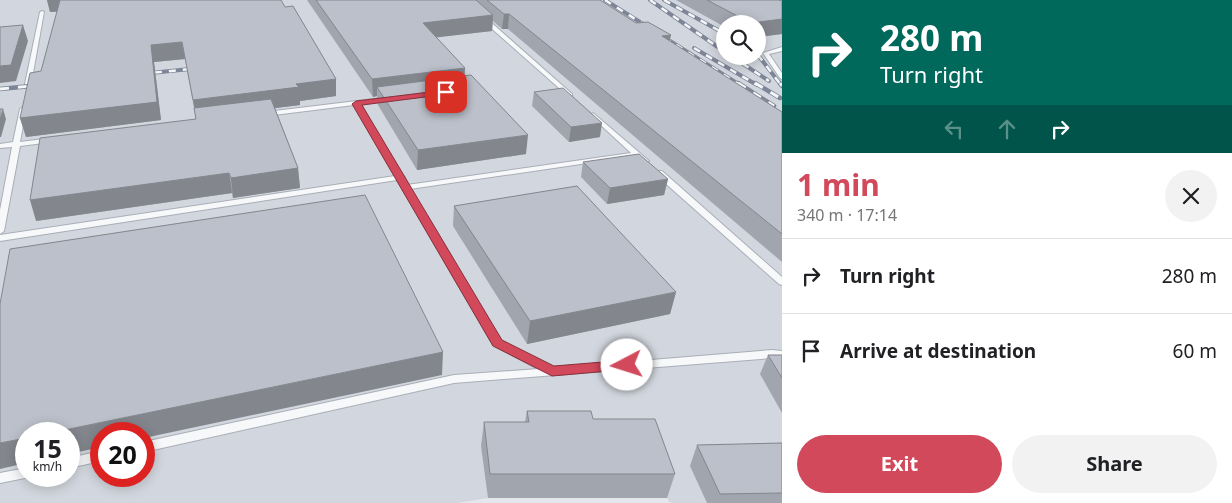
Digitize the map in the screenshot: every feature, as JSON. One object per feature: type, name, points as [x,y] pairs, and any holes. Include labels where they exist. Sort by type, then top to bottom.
[{"type":"lane","points":[[26,96],[42,12]]},
{"type":"lane","points":[[477,13],[578,102]]},
{"type":"lane","points":[[782,49],[766,53],[782,77]]},
{"type":"lane","points":[[259,115],[396,99]]},
{"type":"lane","points":[[356,104],[407,187],[497,343],[552,372]]},
{"type":"lane","points":[[0,231],[24,106]]},
{"type":"lane","points":[[586,109],[782,282]]},
{"type":"lane","points":[[0,146],[64,138]]},
{"type":"lane","points":[[407,187],[636,154]]},
{"type":"lane","points":[[0,238],[401,177]]},
{"type":"lane","points":[[155,445],[454,379],[753,355],[782,355]]},
{"type":"lane","points":[[0,478],[15,475]]},
{"type":"shaded area","points":[[0,0],[782,0],[782,503],[673,503],[669,502],[667,498],[488,498],[457,503],[0,503]]},
{"type":"building","points":[[60,0],[281,0],[285,7],[293,6],[336,79],[296,84],[299,87],[193,100],[182,42],[151,45],[157,102],[20,118],[30,73],[41,71]]},
{"type":"building","points":[[316,0],[476,0],[493,15],[423,23],[465,68],[372,79]]},
{"type":"building","points":[[487,0],[600,0],[636,23],[648,22],[671,35],[662,36],[782,112],[782,234],[509,14],[504,14]]},
{"type":"building","points":[[707,0],[782,1],[782,19],[766,21],[766,15],[736,15]]},
{"type":"building","points":[[23,25],[11,65],[0,66],[0,27]]},
{"type":"building","points":[[471,75],[528,135],[418,150],[377,87]]},
{"type":"building","points":[[563,88],[602,123],[571,127],[534,92]]},
{"type":"building","points":[[271,99],[298,168],[231,178],[229,173],[30,200],[40,138],[196,119],[194,108]]},
{"type":"building","points":[[0,109],[3,109],[0,120]]},
{"type":"building","points":[[639,154],[668,179],[610,188],[583,162]]},
{"type":"building","points":[[577,186],[676,292],[530,321],[454,206]]},
{"type":"building","points":[[365,195],[443,352],[103,422],[90,422],[90,425],[80,427],[80,422],[15,422],[15,440],[0,443],[0,304],[10,249]]},
{"type":"building","points":[[768,355],[782,355],[782,378]]},
{"type":"building","points":[[527,411],[591,411],[593,419],[655,419],[675,474],[490,474],[484,422],[529,422]]},
{"type":"building","points":[[782,443],[782,493],[720,494],[697,445]]},
{"type":"railway","points":[[605,0],[740,85]]},
{"type":"railway","points":[[650,0],[716,46]]},
{"type":"railway","points":[[664,0],[716,29]]},
{"type":"railway","points":[[694,48],[757,85]]},
{"type":"railway","points":[[745,65],[769,81]]},
{"type":"railway","points":[[766,65],[781,85]]},
{"type":"railway","points":[[141,74],[200,68]]},
{"type":"railway","points":[[738,83],[774,106]]},
{"type":"railway","points":[[755,83],[780,98]]},
{"type":"railway","points":[[0,89],[41,85]]},
{"type":"route","points":[[446,92],[356,104],[407,187],[497,343],[552,372],[627,365]]}]
